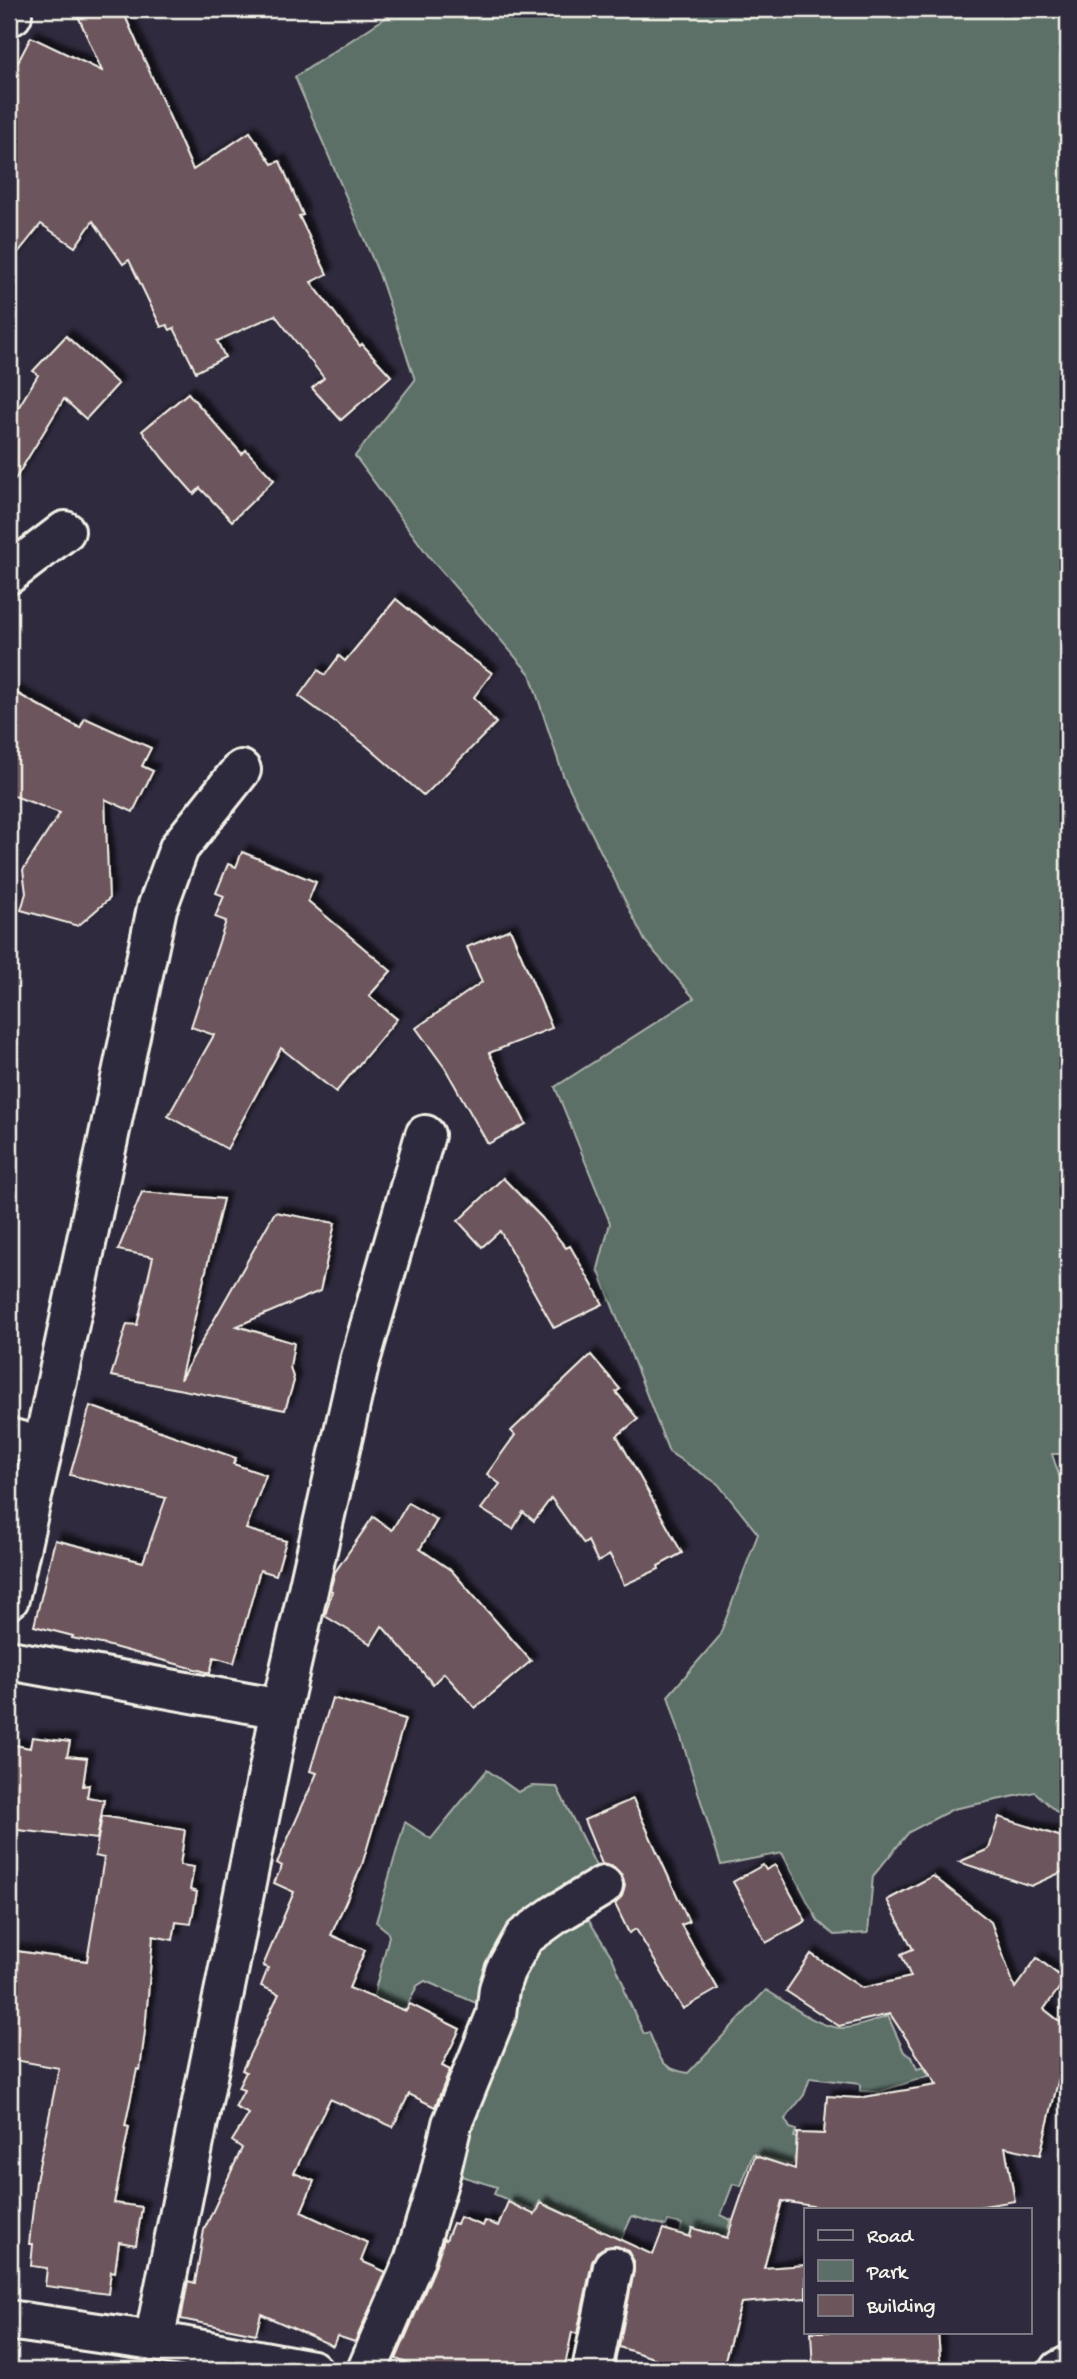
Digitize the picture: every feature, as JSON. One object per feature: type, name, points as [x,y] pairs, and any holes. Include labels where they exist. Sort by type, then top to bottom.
[{"type":"street","points":[[9,574],[65,531]]},
{"type":"street","points":[[9,1599],[26,1443],[157,908],[179,848],[241,770]]},
{"type":"street","points":[[154,2341],[281,1709],[360,1361],[425,1135]]},
{"type":"street","points":[[9,1660],[281,1709]]},
{"type":"street","points":[[368,2370],[414,2261],[439,2179],[452,2124],[496,2015],[499,1989],[505,1970],[524,1937],[603,1886]]},
{"type":"street","points":[[592,2370],[613,2267]]},
{"type":"street","points":[[9,2320],[154,2341],[312,2370]]},
{"type":"street","points":[[1060,2370],[1068,2366]]},
{"type":"green space","points":[[399,9],[1068,9],[1068,1454],[1052,1454],[1061,1481],[1068,1482],[1068,1823],[1035,1792],[953,1809],[909,1832],[873,1876],[868,1933],[834,1935],[818,1921],[782,1853],[721,1865],[668,1696],[719,1637],[758,1534],[718,1484],[669,1452],[598,1269],[610,1223],[555,1087],[694,998],[645,941],[563,775],[530,674],[430,558],[355,456],[415,380],[379,274],[295,77]]},
{"type":"green space","points":[[487,1770],[518,1792],[532,1786],[557,1787],[601,1876],[551,1908],[490,2009],[425,1981],[417,1986],[390,2039],[373,1998],[389,1936],[376,1922],[405,1822],[431,1839]]},
{"type":"green space","points":[[581,1908],[612,1957],[625,1988],[623,1989],[644,2034],[649,2032],[662,2060],[671,2068],[688,2073],[766,1990],[814,2020],[835,2027],[867,2024],[888,2016],[904,2052],[912,2057],[917,2069],[924,2067],[929,2076],[879,2092],[860,2091],[860,2084],[810,2078],[804,2095],[785,2119],[790,2128],[796,2130],[794,2137],[802,2141],[792,2165],[753,2154],[741,2186],[733,2184],[721,2215],[731,2220],[725,2237],[693,2228],[689,2236],[680,2233],[682,2224],[668,2221],[666,2226],[632,2216],[621,2240],[540,2201],[534,2211],[494,2194],[497,2187],[448,2172],[511,1974]]},
{"type":"building","points":[[75,9],[122,9],[193,170],[250,132],[272,164],[280,161],[303,215],[299,216],[327,274],[311,282],[360,346],[362,344],[391,376],[341,420],[312,388],[324,378],[275,315],[217,341],[225,357],[196,372],[174,328],[170,330],[167,325],[161,327],[129,260],[123,264],[93,221],[75,247],[41,224],[9,264],[9,58],[18,62],[31,37],[102,71]]},
{"type":"building","points":[[66,336],[118,384],[86,419],[64,399],[9,489],[9,423],[38,375],[33,371]]},
{"type":"building","points":[[188,393],[242,454],[246,450],[274,480],[232,521],[200,488],[194,494],[142,431]]},
{"type":"building","points":[[396,599],[447,641],[492,673],[474,697],[496,723],[424,796],[367,746],[299,696],[318,670],[325,675],[339,656],[345,661]]},
{"type":"building","points":[[9,689],[80,728],[85,718],[151,748],[142,766],[153,771],[133,812],[105,799],[109,899],[78,926],[21,910],[26,893],[23,870],[60,813],[9,794]]},
{"type":"building","points":[[242,852],[316,882],[308,901],[391,971],[369,996],[397,1019],[336,1092],[281,1048],[227,1149],[168,1116],[214,1035],[191,1027],[226,921],[215,917],[224,896],[216,893],[228,864],[236,867]]},
{"type":"building","points":[[510,929],[552,1028],[489,1053],[526,1124],[488,1144],[445,1068],[416,1028],[482,982],[467,947]]},
{"type":"building","points":[[503,1178],[542,1218],[566,1248],[570,1246],[603,1304],[554,1328],[500,1231],[482,1247],[458,1221]]},
{"type":"building","points":[[142,1192],[223,1199],[180,1380],[275,1212],[335,1223],[320,1291],[237,1326],[294,1343],[290,1367],[294,1381],[285,1410],[111,1376],[127,1324],[137,1325],[153,1257],[118,1250]]},
{"type":"building","points":[[591,1355],[620,1389],[616,1392],[638,1419],[617,1436],[682,1553],[658,1566],[659,1569],[624,1585],[610,1555],[598,1562],[588,1541],[584,1544],[551,1498],[534,1521],[523,1512],[513,1529],[481,1509],[500,1484],[487,1474],[515,1435],[511,1431]]},
{"type":"building","points":[[90,1406],[236,1458],[233,1464],[266,1475],[246,1529],[286,1541],[276,1575],[260,1570],[234,1663],[214,1657],[210,1673],[34,1626],[55,1540],[143,1562],[166,1498],[70,1475]]},
{"type":"building","points":[[408,1503],[437,1520],[420,1549],[452,1571],[531,1661],[475,1708],[444,1673],[433,1684],[382,1626],[371,1644],[325,1616],[335,1572],[373,1517],[392,1530]]},
{"type":"building","points":[[332,1698],[405,1719],[362,1865],[331,1935],[365,1950],[349,1988],[406,2011],[410,2004],[460,2029],[442,2066],[450,2070],[435,2107],[409,2094],[393,2127],[330,2099],[294,2173],[314,2181],[301,2212],[368,2243],[361,2261],[386,2272],[355,2342],[337,2336],[333,2346],[261,2314],[256,2334],[181,2319],[188,2281],[195,2283],[204,2230],[242,2148],[232,2141],[249,2114],[235,2107],[244,2090],[238,2088],[246,2072],[242,2070],[279,1994],[261,1986],[268,1968],[263,1966],[294,1892],[274,1883],[282,1866],[277,1863],[317,1773],[310,1771]]},
{"type":"building","points":[[32,1737],[70,1742],[67,1756],[87,1758],[83,1786],[89,1785],[87,1797],[104,1800],[97,1839],[9,1829],[9,1744],[30,1748]]},
{"type":"building","points":[[633,1799],[689,1922],[681,1925],[718,1989],[683,2009],[636,1929],[629,1933],[615,1904],[622,1896],[625,1886],[622,1875],[614,1867],[602,1864],[584,1820]]},
{"type":"building","points":[[102,1816],[185,1830],[180,1865],[194,1867],[190,1890],[197,1892],[191,1924],[176,1922],[173,1940],[153,1936],[140,2070],[137,2069],[125,2126],[129,2127],[114,2203],[142,2207],[136,2245],[119,2242],[115,2272],[111,2271],[108,2294],[45,2286],[47,2268],[31,2266],[33,2244],[29,2244],[36,2181],[59,2068],[9,2059],[9,1950],[87,1961],[104,1858],[95,1856]]},
{"type":"building","points":[[999,1817],[1068,1839],[1068,1854],[1062,1872],[1031,1886],[959,1862],[989,1849]]},
{"type":"building","points":[[763,1865],[766,1870],[775,1865],[806,1921],[766,1943],[733,1882]]},
{"type":"building","points":[[933,1876],[991,1922],[1015,1988],[1037,1958],[1065,1980],[1044,2009],[1068,2028],[1068,2074],[1061,2069],[1040,2155],[1005,2147],[1015,2201],[971,2208],[824,2208],[782,2201],[764,2268],[804,2265],[804,2298],[741,2303],[722,2370],[691,2370],[619,2347],[634,2261],[628,2251],[617,2246],[605,2247],[597,2252],[592,2262],[577,2334],[572,2332],[564,2370],[424,2370],[396,2359],[434,2270],[444,2239],[446,2240],[453,2223],[457,2224],[460,2217],[483,2226],[485,2221],[498,2226],[508,2202],[535,2215],[541,2203],[653,2255],[663,2229],[690,2237],[692,2228],[727,2238],[755,2156],[795,2169],[797,2133],[824,2134],[827,2096],[858,2098],[937,2085],[890,2014],[839,2026],[786,1991],[811,1954],[862,1988],[911,1977],[901,1954],[913,1949],[887,1900]]},
{"type":"building","points":[[811,2334],[938,2334],[941,2370],[813,2370]]}]
